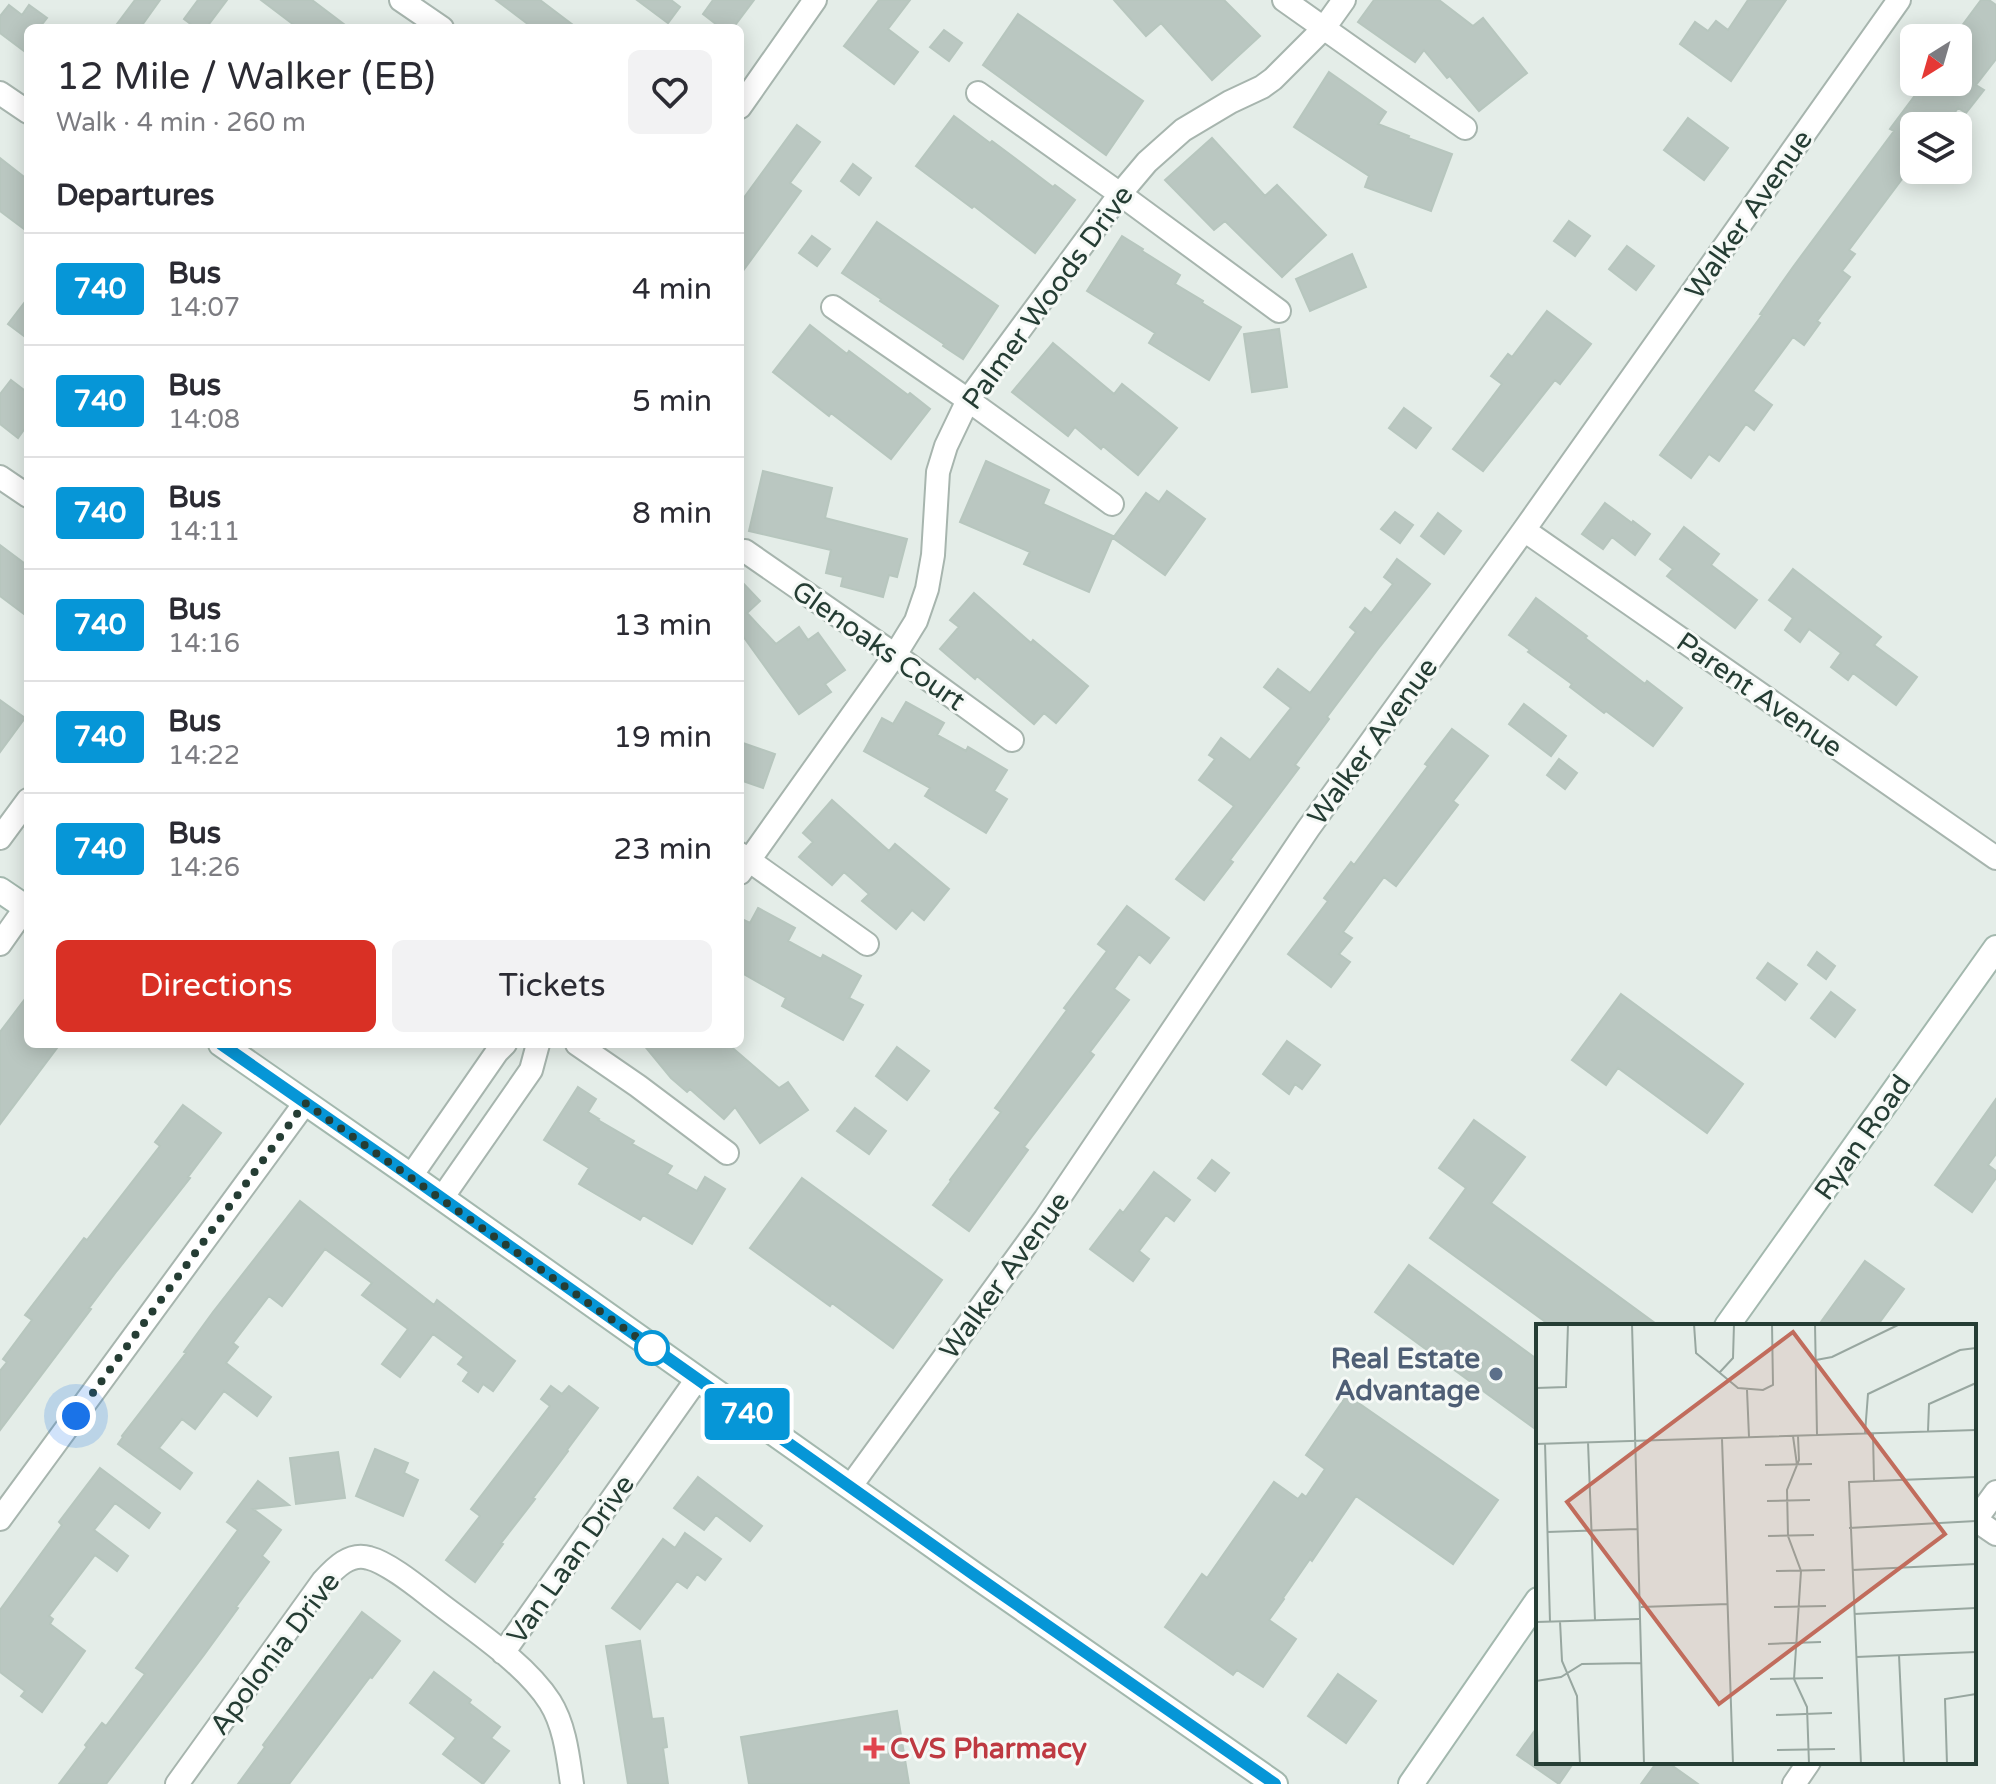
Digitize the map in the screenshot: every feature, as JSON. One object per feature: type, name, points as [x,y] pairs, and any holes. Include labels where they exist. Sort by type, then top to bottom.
[{"type":"main road","points":[[0,890],[24,906]]},
{"type":"main road","name":"Ryan Road","points":[[1728,1324],[1996,948]]},
{"type":"main road","points":[[227,1048],[1275,1784]]},
{"type":"main road","points":[[1411,1784],[1536,1603]]},
{"type":"street","points":[[401,0],[436,24]]},
{"type":"street","points":[[744,101],[815,0]]},
{"type":"street","points":[[1284,0],[1465,128]]},
{"type":"street","name":"Palmer Woods Drive","points":[[744,862],[895,655],[916,621],[927,589],[933,555],[938,472],[946,446],[968,400],[1147,162],[1183,130],[1262,87],[1324,28],[1344,0]]},
{"type":"street","name":"Walker Avenue","points":[[850,1487],[1045,1219],[1308,829],[1899,0]]},
{"type":"street","points":[[0,93],[24,109]]},
{"type":"street","points":[[978,93],[1279,311]]},
{"type":"street","points":[[833,307],[1112,504]]},
{"type":"street","points":[[0,477],[24,493]]},
{"type":"street","name":"Parent Avenue","points":[[1524,530],[1996,858]]},
{"type":"street","name":"Glenoaks Court","points":[[745,551],[1012,740]]},
{"type":"street","points":[[0,838],[24,805]]},
{"type":"street","points":[[744,864],[867,944]]},
{"type":"street","points":[[0,944],[24,912]]},
{"type":"street","points":[[411,1176],[501,1048]]},
{"type":"street","points":[[442,1198],[531,1070],[537,1048]]},
{"type":"street","points":[[583,1048],[727,1153]]},
{"type":"street","points":[[0,1519],[305,1103]]},
{"type":"street","name":"Van Laan Drive","points":[[572,1784],[563,1731],[551,1703],[503,1653],[697,1379]]},
{"type":"street","points":[[1976,1517],[1996,1492]]},
{"type":"street","points":[[1976,1521],[1996,1534]]},
{"type":"street","name":"Apolonia Drive","points":[[177,1784],[323,1581],[337,1566],[352,1557],[368,1557],[385,1566],[503,1653]]},
{"type":"street","points":[[1794,1784],[1808,1764]]},
{"type":"building","points":[[135,0],[160,0],[143,24],[117,24]]},
{"type":"building","points":[[198,0],[227,0],[209,24],[191,24],[184,19]]},
{"type":"building","points":[[261,0],[312,0],[344,24],[293,24]]},
{"type":"building","points":[[496,0],[540,0],[572,24],[528,24]]},
{"type":"building","points":[[637,0],[671,0],[680,7],[668,23]]},
{"type":"building","points":[[713,0],[754,0],[736,24],[716,24],[703,14]]},
{"type":"building","points":[[879,0],[910,0],[888,29],[918,52],[894,84],[844,46]]},
{"type":"building","points":[[1114,0],[1224,0],[1260,36],[1212,80],[1161,23],[1146,36]]},
{"type":"building","points":[[1374,0],[1439,0],[1473,26],[1483,18],[1527,73],[1479,111],[1424,50],[1415,62],[1358,22]]},
{"type":"building","points":[[1748,0],[1786,0],[1731,81],[1680,44],[1695,22],[1708,31],[1716,21],[1728,30]]},
{"type":"building","points":[[1981,0],[1989,0],[1996,5],[1996,59],[1976,85],[1984,90],[1967,112],[1958,108],[1955,112],[1903,112],[1915,96],[1972,96],[1972,24],[1963,24]]},
{"type":"building","points":[[9,5],[22,15],[29,5],[47,18],[42,24],[24,24],[24,51],[0,33],[0,16]]},
{"type":"building","points":[[1018,14],[1143,101],[1106,155],[983,65]]},
{"type":"building","points":[[944,30],[962,43],[949,61],[930,47]]},
{"type":"building","points":[[1329,72],[1386,112],[1378,124],[1452,154],[1431,211],[1365,187],[1369,176],[1294,127]]},
{"type":"building","points":[[954,116],[1075,200],[1035,253],[916,166]]},
{"type":"building","points":[[1900,116],[1900,182],[1849,250],[1855,254],[1842,271],[1850,277],[1817,321],[1820,323],[1804,345],[1793,337],[1753,391],[1772,405],[1754,430],[1746,424],[1719,461],[1709,454],[1691,478],[1660,455],[1894,131],[1890,129]]},
{"type":"building","points":[[1688,118],[1728,148],[1704,180],[1664,150]]},
{"type":"building","points":[[797,125],[820,142],[790,183],[801,191],[744,269],[744,198]]},
{"type":"building","points":[[1212,138],[1265,196],[1277,185],[1326,235],[1282,277],[1225,221],[1214,230],[1165,180]]},
{"type":"building","points":[[0,158],[24,177],[24,229],[0,211]]},
{"type":"building","points":[[853,164],[871,178],[859,195],[841,181]]},
{"type":"building","points":[[1569,221],[1590,236],[1575,256],[1554,241]]},
{"type":"building","points":[[877,222],[998,306],[963,359],[842,273]]},
{"type":"building","points":[[812,236],[830,249],[817,266],[799,253]]},
{"type":"building","points":[[1122,236],[1180,275],[1175,284],[1241,327],[1209,380],[1149,343],[1155,333],[1087,291]]},
{"type":"building","points":[[1627,246],[1654,266],[1636,290],[1609,269]]},
{"type":"building","points":[[1352,254],[1366,287],[1310,311],[1296,279]]},
{"type":"building","points":[[24,303],[24,336],[8,324]]},
{"type":"building","points":[[1547,311],[1591,344],[1560,384],[1555,380],[1483,471],[1453,449],[1502,384],[1491,376],[1508,354],[1512,357]]},
{"type":"building","points":[[810,325],[847,354],[849,351],[930,409],[891,459],[773,372]]},
{"type":"building","points":[[1279,329],[1287,387],[1252,392],[1244,334]]},
{"type":"building","points":[[1053,343],[1114,394],[1122,384],[1177,428],[1138,475],[1075,427],[1068,436],[1012,392]]},
{"type":"building","points":[[11,380],[24,390],[24,430],[18,438],[0,424],[0,394]]},
{"type":"building","points":[[1404,408],[1431,428],[1416,448],[1389,428]]},
{"type":"building","points":[[986,461],[1049,490],[1043,504],[1113,536],[1089,592],[1024,564],[1030,552],[960,522]]},
{"type":"building","points":[[763,471],[832,488],[825,518],[907,539],[897,577],[889,575],[883,597],[841,586],[843,577],[826,573],[831,550],[749,531]]},
{"type":"building","points":[[1167,491],[1205,519],[1165,575],[1113,538],[1146,493],[1159,502]]},
{"type":"building","points":[[1605,503],[1650,534],[1635,555],[1612,537],[1603,549],[1582,534]]},
{"type":"building","points":[[1395,512],[1413,525],[1400,543],[1381,529]]},
{"type":"building","points":[[1438,513],[1461,531],[1444,554],[1421,536]]},
{"type":"building","points":[[1684,527],[1719,554],[1711,565],[1757,600],[1735,628],[1667,576],[1673,569],[1660,559]]},
{"type":"building","points":[[0,545],[24,563],[24,614],[0,596]]},
{"type":"building","points":[[1397,559],[1430,584],[1327,717],[1329,719],[1295,765],[1299,768],[1204,900],[1176,879],[1234,806],[1199,780],[1215,759],[1209,755],[1221,738],[1250,760],[1291,708],[1264,687],[1278,669],[1310,693],[1356,632],[1350,627],[1365,608],[1371,613],[1393,584],[1384,577]]},
{"type":"building","points":[[1793,569],[1881,637],[1874,645],[1917,677],[1896,705],[1853,673],[1848,680],[1831,667],[1841,653],[1809,629],[1800,642],[1785,630],[1793,618],[1769,600]]},
{"type":"building","points":[[744,584],[760,601],[747,613],[776,644],[799,627],[808,640],[818,633],[845,670],[825,684],[831,692],[799,714],[744,638]]},
{"type":"building","points":[[974,593],[1031,643],[1033,640],[1088,686],[1056,723],[1044,713],[1034,724],[940,649],[959,627],[950,620]]},
{"type":"building","points":[[1536,598],[1645,684],[1647,681],[1682,708],[1653,746],[1570,687],[1572,684],[1509,635]]},
{"type":"building","points":[[0,700],[24,719],[0,752]]},
{"type":"building","points":[[906,702],[944,723],[937,735],[966,751],[968,747],[1007,770],[994,791],[1007,799],[986,833],[925,796],[930,788],[864,751],[882,718],[893,724]]},
{"type":"building","points":[[1524,704],[1566,736],[1551,756],[1509,724]]},
{"type":"building","points":[[1452,729],[1488,756],[1453,801],[1458,805],[1396,886],[1384,877],[1343,932],[1352,938],[1339,954],[1350,962],[1331,987],[1288,954],[1328,901],[1324,898],[1351,862],[1354,865]]},
{"type":"building","points":[[744,743],[775,754],[763,788],[744,781]]},
{"type":"building","points":[[1559,759],[1577,773],[1565,789],[1547,775]]},
{"type":"building","points":[[832,800],[889,851],[895,844],[949,889],[924,920],[912,910],[896,929],[862,901],[869,894],[844,872],[832,885],[799,857],[813,842],[803,833]]},
{"type":"building","points":[[1127,906],[1169,938],[1150,963],[1139,954],[1114,989],[1129,1000],[1090,1052],[1094,1055],[1024,1147],[1028,1150],[969,1231],[933,1205],[1001,1112],[995,1108],[1107,951],[1098,944]]},
{"type":"building","points":[[758,908],[795,928],[788,941],[821,959],[823,955],[861,976],[849,998],[863,1005],[843,1040],[782,1006],[786,998],[744,974],[744,920],[750,923]]},
{"type":"building","points":[[1817,952],[1835,966],[1826,979],[1808,965]]},
{"type":"building","points":[[1768,963],[1797,984],[1785,1000],[1757,978]]},
{"type":"building","points":[[1831,992],[1855,1010],[1835,1037],[1811,1018]]},
{"type":"building","points":[[1621,994],[1743,1084],[1707,1133],[1618,1068],[1606,1085],[1572,1060]]},
{"type":"building","points":[[24,1000],[24,1048],[57,1048],[0,1124],[0,1032]]},
{"type":"building","points":[[1287,1041],[1320,1065],[1302,1089],[1295,1084],[1289,1094],[1263,1074]]},
{"type":"building","points":[[897,1047],[929,1071],[907,1100],[876,1076]]},
{"type":"building","points":[[646,1048],[733,1048],[779,1088],[788,1082],[808,1110],[760,1143],[735,1107],[724,1119],[690,1089],[687,1092]]},
{"type":"building","points":[[578,1087],[596,1099],[588,1112],[634,1141],[632,1144],[672,1166],[667,1174],[697,1191],[705,1177],[725,1189],[692,1244],[643,1215],[640,1220],[579,1184],[589,1168],[544,1140]]},
{"type":"building","points":[[1996,1099],[1996,1154],[1988,1165],[1996,1171],[1996,1178],[1972,1212],[1935,1185]]},
{"type":"building","points":[[183,1105],[221,1133],[0,1430],[0,1371],[7,1362],[3,1359],[32,1320],[25,1315],[160,1146],[155,1142]]},
{"type":"building","points":[[855,1108],[886,1131],[869,1154],[837,1131]]},
{"type":"building","points":[[1474,1120],[1525,1157],[1491,1203],[1656,1324],[1548,1324],[1430,1238],[1466,1188],[1439,1168]]},
{"type":"building","points":[[1212,1160],[1229,1173],[1215,1191],[1198,1178]]},
{"type":"building","points":[[1154,1172],[1190,1200],[1174,1221],[1166,1215],[1139,1251],[1149,1259],[1133,1281],[1090,1249]]},
{"type":"building","points":[[802,1178],[942,1280],[893,1348],[750,1248]]},
{"type":"building","points":[[300,1201],[434,1305],[437,1300],[515,1361],[493,1391],[483,1384],[478,1392],[463,1381],[469,1372],[458,1364],[464,1357],[433,1334],[400,1377],[382,1364],[408,1329],[362,1295],[372,1283],[325,1249],[282,1306],[269,1296],[233,1343],[238,1347],[226,1363],[271,1397],[257,1416],[224,1391],[195,1429],[182,1419],[159,1448],[192,1473],[180,1489],[118,1444],[213,1312]]},
{"type":"building","points":[[1865,1261],[1904,1289],[1878,1324],[1819,1324]]},
{"type":"building","points":[[1409,1265],[1536,1359],[1536,1430],[1375,1312]]},
{"type":"building","points":[[551,1386],[562,1394],[569,1386],[598,1408],[475,1582],[446,1560],[480,1516],[471,1509],[550,1406],[541,1399]]},
{"type":"building","points":[[1347,1395],[1498,1500],[1453,1564],[1356,1496],[1269,1620],[1296,1639],[1263,1687],[1237,1670],[1233,1675],[1165,1627],[1202,1574],[1207,1578],[1274,1482],[1298,1499],[1302,1494],[1306,1497],[1325,1469],[1306,1455]]},
{"type":"building","points":[[375,1449],[408,1463],[404,1473],[418,1480],[403,1516],[356,1496]]},
{"type":"building","points":[[338,1452],[345,1498],[296,1504],[290,1458]]},
{"type":"building","points":[[100,1468],[160,1513],[149,1528],[115,1503],[94,1530],[128,1556],[117,1571],[95,1555],[49,1616],[53,1619],[50,1624],[85,1651],[42,1712],[21,1696],[25,1691],[0,1672],[0,1610],[62,1525],[59,1522]]},
{"type":"building","points":[[698,1477],[762,1526],[750,1541],[716,1515],[704,1530],[674,1508]]},
{"type":"building","points":[[258,1481],[289,1505],[253,1509],[281,1530],[262,1556],[269,1562],[204,1655],[106,1784],[59,1784],[102,1723],[106,1726],[145,1674],[136,1668],[238,1530],[227,1522]]},
{"type":"building","points":[[685,1533],[721,1559],[705,1580],[697,1574],[687,1588],[677,1581],[640,1629],[612,1608],[663,1539],[675,1548]]},
{"type":"building","points":[[362,1612],[400,1641],[289,1784],[238,1784],[265,1747],[263,1745]]},
{"type":"building","points":[[640,1641],[652,1719],[663,1718],[668,1784],[628,1784],[606,1646]]},
{"type":"building","points":[[434,1672],[500,1727],[491,1738],[509,1751],[483,1784],[443,1754],[456,1738],[410,1703]]},
{"type":"building","points":[[1338,1674],[1376,1701],[1346,1743],[1308,1716]]},
{"type":"building","points":[[897,1711],[909,1784],[749,1784],[741,1737]]},
{"type":"building","points":[[1536,1729],[1536,1764],[1573,1764],[1559,1784],[1517,1755]]},
{"type":"building","points":[[1656,1764],[1670,1764],[1698,1784],[1641,1784]]},
{"type":"bus line","name":"740","points":[[227,1048],[1275,1784]]},
{"type":"place","name":"Real Estate Advantage","points":[[1496,1374]]},
{"type":"place","name":"CVS Pharmacy","points":[[874,1748]]},
{"type":"route","points":[[76,1416],[305,1103],[652,1348]]}]
